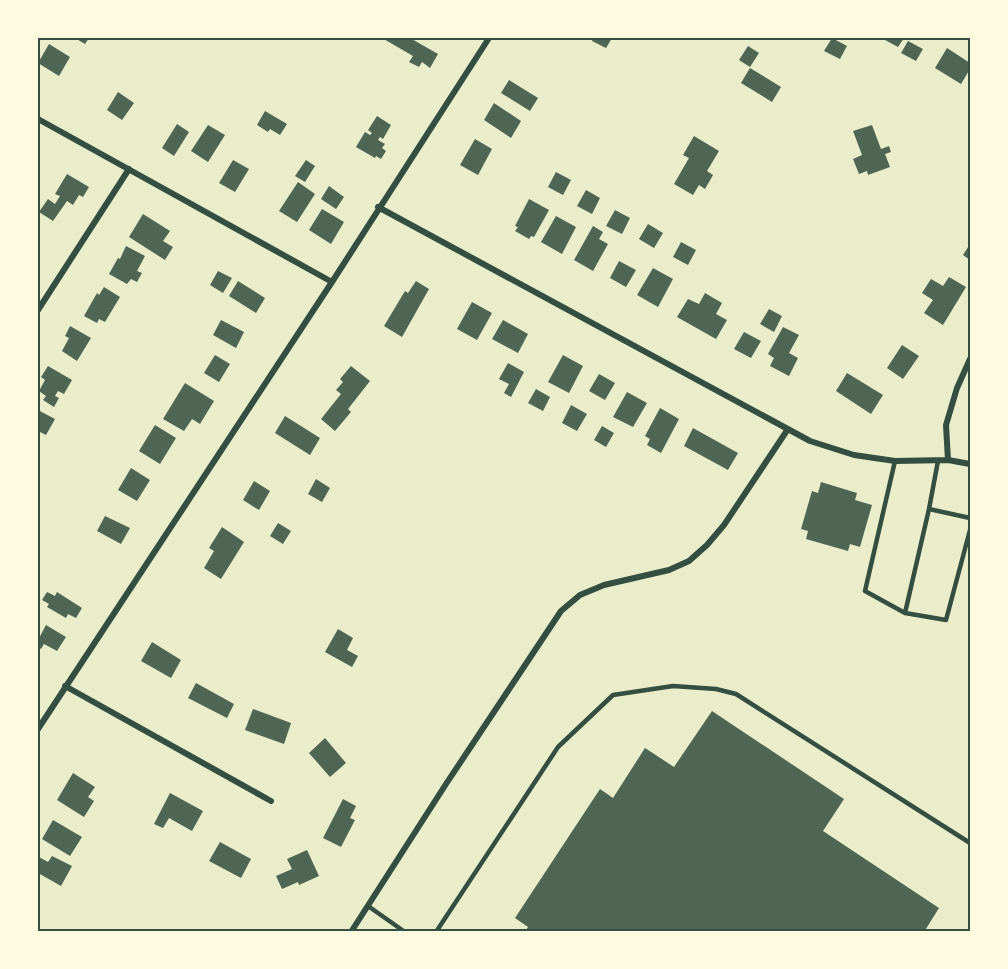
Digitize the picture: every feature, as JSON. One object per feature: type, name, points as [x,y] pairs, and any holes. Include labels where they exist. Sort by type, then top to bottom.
[{"type":"street","points":[[38,729],[332,282],[378,207],[489,38]]},
{"type":"street","points":[[38,119],[332,282]]},
{"type":"street","points":[[38,310],[129,169]]},
{"type":"street","points":[[378,207],[810,441],[854,455],[895,461],[948,460],[970,464]]},
{"type":"street","points":[[948,460],[946,424],[957,388],[970,359]]},
{"type":"street","points":[[351,932],[561,611],[580,596],[604,585],[669,570],[689,561],[724,525],[788,429]]},
{"type":"street","points":[[65,686],[271,801]]},
{"type":"lane","points":[[895,461],[865,591],[905,613],[946,620],[970,530]]},
{"type":"lane","points":[[905,613],[938,461]]},
{"type":"lane","points":[[929,509],[970,518]]},
{"type":"lane","points":[[436,932],[558,747],[613,695],[673,686],[716,689],[735,694],[970,843]]},
{"type":"lane","points":[[368,906],[405,932]]},
{"type":"building","points":[[75,38],[89,38],[85,44]]},
{"type":"building","points":[[382,38],[410,38],[438,54],[430,68],[422,62],[419,67],[409,62],[413,56]]},
{"type":"building","points":[[593,38],[612,38],[606,48],[592,41]]},
{"type":"building","points":[[832,38],[847,46],[840,59],[824,51]]},
{"type":"building","points":[[886,38],[904,38],[898,47],[885,40]]},
{"type":"building","points":[[908,41],[923,49],[916,61],[901,53]]},
{"type":"building","points":[[49,44],[70,57],[59,76],[38,63]]},
{"type":"building","points":[[748,46],[759,53],[750,67],[739,60]]},
{"type":"building","points":[[947,48],[970,63],[970,69],[961,84],[935,68]]},
{"type":"building","points":[[750,68],[781,87],[772,102],[741,83]]},
{"type":"building","points":[[509,80],[538,98],[530,111],[501,93]]},
{"type":"building","points":[[118,92],[134,103],[122,120],[107,110]]},
{"type":"building","points":[[494,103],[521,121],[511,138],[484,120]]},
{"type":"building","points":[[265,111],[287,124],[280,135],[270,129],[268,132],[257,125]]},
{"type":"building","points":[[377,116],[391,125],[383,139],[380,137],[378,140],[385,144],[382,148],[386,151],[381,159],[356,147],[365,132],[370,135],[372,133],[368,130]]},
{"type":"building","points":[[177,124],[189,132],[174,156],[162,148]]},
{"type":"building","points":[[208,125],[225,135],[208,162],[191,151]]},
{"type":"building","points":[[872,125],[881,149],[889,146],[891,152],[885,154],[890,167],[868,175],[867,171],[859,174],[853,159],[862,155],[853,131]]},
{"type":"building","points":[[694,136],[719,151],[707,171],[713,175],[705,189],[699,185],[693,195],[674,184],[689,158],[683,155]]},
{"type":"building","points":[[475,139],[492,149],[478,175],[460,165]]},
{"type":"building","points":[[233,160],[249,169],[235,192],[219,183]]},
{"type":"building","points":[[306,160],[315,166],[305,182],[295,176]]},
{"type":"building","points":[[556,172],[571,180],[563,195],[548,187]]},
{"type":"building","points":[[67,174],[89,187],[83,197],[79,195],[73,205],[67,201],[53,221],[39,212],[48,199],[55,204],[60,196],[55,194]]},
{"type":"building","points":[[298,182],[315,194],[297,222],[279,211]]},
{"type":"building","points":[[329,186],[344,197],[336,209],[321,199]]},
{"type":"building","points":[[586,190],[600,198],[592,214],[577,206]]},
{"type":"building","points":[[529,199],[549,210],[534,237],[531,236],[529,239],[515,231],[518,227],[515,226]]},
{"type":"building","points":[[322,209],[344,222],[331,244],[309,230]]},
{"type":"building","points":[[615,210],[630,218],[622,234],[606,226]]},
{"type":"building","points":[[143,214],[170,231],[163,241],[173,247],[165,260],[129,237]]},
{"type":"building","points":[[556,216],[576,227],[562,254],[541,242]]},
{"type":"building","points":[[648,224],[663,233],[654,248],[639,239]]},
{"type":"building","points":[[593,226],[603,232],[599,239],[608,244],[593,271],[574,260]]},
{"type":"building","points":[[681,242],[696,250],[688,265],[673,257]]},
{"type":"building","points":[[970,244],[970,260],[963,255]]},
{"type":"building","points":[[126,246],[145,256],[137,271],[142,273],[137,282],[131,279],[127,284],[109,274]]},
{"type":"building","points":[[619,261],[636,270],[626,287],[610,278]]},
{"type":"building","points":[[653,268],[673,279],[658,307],[637,295]]},
{"type":"building","points":[[218,271],[232,278],[223,293],[210,285]]},
{"type":"building","points":[[949,277],[966,287],[943,325],[924,313],[933,300],[922,293],[931,279],[943,286]]},
{"type":"building","points":[[238,281],[265,298],[256,313],[229,296]]},
{"type":"building","points":[[416,281],[429,289],[402,337],[384,326],[405,291],[408,293]]},
{"type":"building","points":[[104,287],[120,297],[105,322],[99,319],[97,323],[84,316],[97,293],[99,295]]},
{"type":"building","points":[[705,293],[722,303],[716,314],[727,320],[716,339],[677,317],[688,299],[699,304]]},
{"type":"building","points":[[472,302],[492,313],[477,340],[457,329]]},
{"type":"building","points":[[769,309],[782,316],[774,332],[760,324]]},
{"type":"building","points":[[221,320],[244,332],[236,348],[213,335]]},
{"type":"building","points":[[503,320],[528,334],[518,353],[492,339]]},
{"type":"building","points":[[70,326],[91,338],[77,361],[62,351],[69,338],[65,336]]},
{"type":"building","points":[[783,327],[799,335],[789,353],[798,358],[789,376],[770,366],[774,358],[768,354]]},
{"type":"building","points":[[744,332],[761,341],[751,358],[734,349]]},
{"type":"building","points":[[902,345],[919,356],[903,379],[887,368]]},
{"type":"building","points":[[215,355],[230,364],[219,382],[204,373]]},
{"type":"building","points":[[563,355],[583,366],[569,393],[548,382]]},
{"type":"building","points":[[508,363],[524,372],[511,397],[504,393],[509,384],[499,379]]},
{"type":"building","points":[[48,366],[72,380],[64,394],[58,391],[55,396],[59,398],[54,407],[43,400],[46,396],[39,391],[45,380],[41,377]]},
{"type":"building","points":[[351,366],[370,381],[348,409],[351,412],[335,431],[321,419],[341,394],[336,390],[343,382],[340,379]]},
{"type":"building","points":[[847,373],[883,395],[871,414],[836,391]]},
{"type":"building","points":[[599,374],[615,383],[605,400],[589,391]]},
{"type":"building","points":[[185,383],[214,401],[200,424],[192,419],[184,431],[163,419]]},
{"type":"building","points":[[536,389],[550,397],[543,411],[528,403]]},
{"type":"building","points":[[627,392],[647,403],[633,427],[613,417]]},
{"type":"building","points":[[571,405],[587,414],[577,431],[562,423]]},
{"type":"building","points":[[660,408],[679,419],[661,453],[647,445],[650,439],[645,436]]},
{"type":"building","points":[[38,410],[55,419],[46,435],[38,431]]},
{"type":"building","points":[[285,416],[320,438],[310,455],[275,433]]},
{"type":"building","points":[[155,425],[176,438],[160,464],[139,451]]},
{"type":"building","points":[[602,426],[614,433],[606,447],[594,440]]},
{"type":"building","points":[[693,428],[738,453],[728,470],[684,446]]},
{"type":"building","points":[[131,468],[150,480],[137,501],[118,490]]},
{"type":"building","points":[[316,479],[330,488],[322,502],[308,494]]},
{"type":"building","points":[[254,481],[270,491],[259,510],[243,500]]},
{"type":"building","points":[[821,482],[857,493],[855,500],[872,505],[860,547],[850,544],[848,551],[806,539],[808,531],[801,529],[812,491],[818,493]]},
{"type":"building","points":[[105,516],[130,528],[121,544],[97,531]]},
{"type":"building","points":[[278,523],[291,531],[283,544],[270,536]]},
{"type":"building","points":[[222,527],[244,542],[221,579],[204,568],[214,551],[209,548]]},
{"type":"building","points":[[47,592],[55,596],[57,592],[82,608],[76,618],[68,614],[66,618],[47,607],[49,604],[42,600]]},
{"type":"building","points":[[46,625],[66,637],[57,651],[44,644],[41,649],[38,647],[38,640]]},
{"type":"building","points":[[338,629],[353,638],[347,650],[358,656],[352,667],[325,652]]},
{"type":"building","points":[[152,642],[181,660],[171,678],[141,661]]},
{"type":"building","points":[[196,683],[234,704],[227,718],[188,698]]},
{"type":"building","points":[[253,709],[291,723],[284,744],[245,730]]},
{"type":"building","points":[[712,711],[844,799],[823,831],[939,908],[924,932],[525,932],[528,927],[515,918],[600,789],[613,798],[645,748],[674,767]]},
{"type":"building","points":[[325,738],[346,763],[330,777],[309,753]]},
{"type":"building","points":[[73,773],[95,787],[88,797],[94,801],[84,817],[57,800]]},
{"type":"building","points":[[170,793],[203,811],[192,831],[169,818],[163,828],[154,824]]},
{"type":"building","points":[[343,799],[356,806],[350,818],[355,820],[341,847],[323,838]]},
{"type":"building","points":[[53,820],[82,837],[70,856],[42,839]]},
{"type":"building","points":[[220,842],[251,859],[241,878],[209,861]]},
{"type":"building","points":[[307,850],[319,876],[299,885],[298,882],[282,889],[276,876],[292,869],[287,859]]},
{"type":"building","points":[[52,856],[72,866],[61,886],[38,873],[39,857],[48,862]]}]
